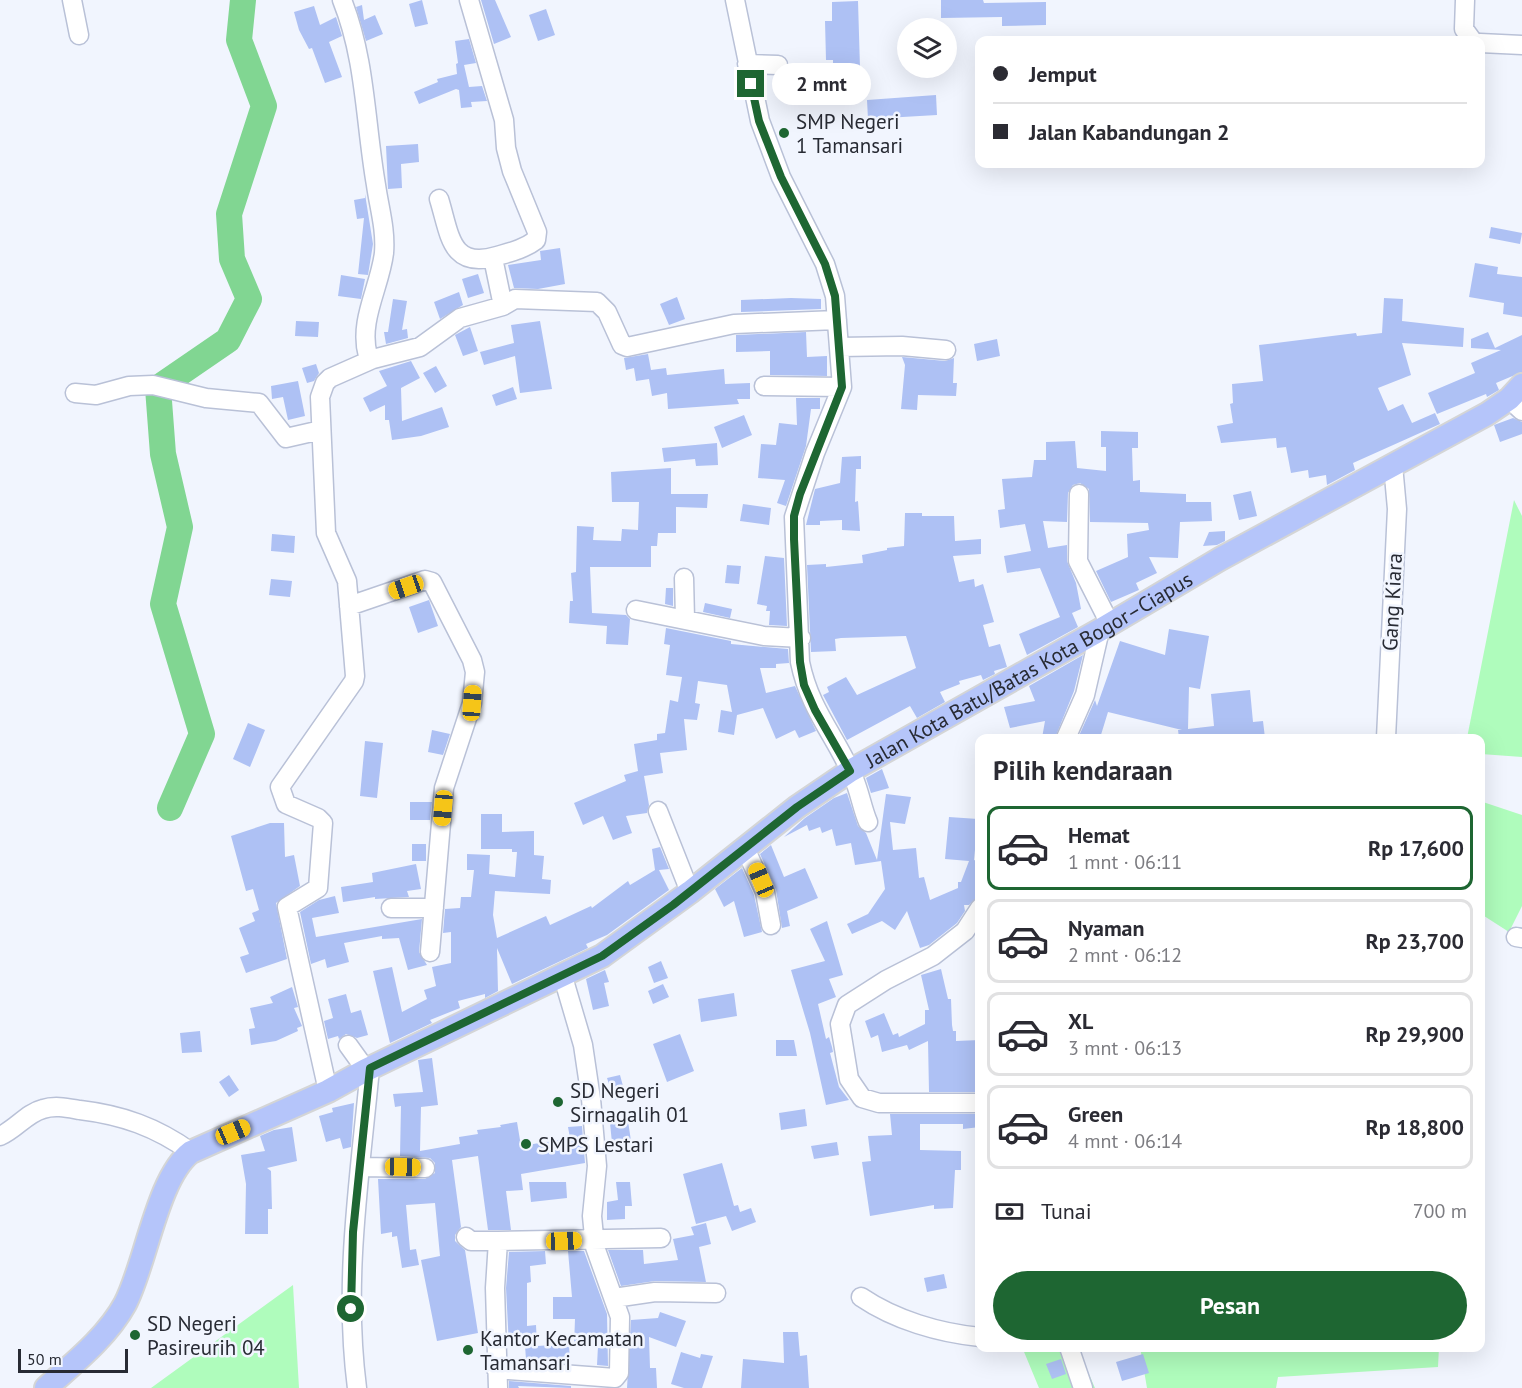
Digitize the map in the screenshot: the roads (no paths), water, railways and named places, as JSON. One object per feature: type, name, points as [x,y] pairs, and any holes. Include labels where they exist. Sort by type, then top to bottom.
[{"type":"main road","name":"Jalan Kota Batu/Batas Kota Bogor–Ciapus","points":[[46,1388],[90,1348],[117,1318],[135,1283],[172,1178],[183,1158],[191,1152],[328,1091],[368,1069],[563,977],[602,956],[690,892],[797,807],[850,771],[1105,627],[1220,559],[1518,398]]},
{"type":"street","points":[[72,0],[80,35]]},
{"type":"street","points":[[342,0],[360,56],[383,222],[384,252],[365,336],[368,356],[374,359]]},
{"type":"street","points":[[439,199],[454,246],[460,255],[476,261],[494,258],[528,246],[536,240],[537,232],[512,171],[506,148],[504,120],[469,0]]},
{"type":"street","points":[[735,0],[759,121],[781,177],[825,264],[835,296],[842,387],[815,453],[794,516],[801,638],[800,662],[804,685],[815,710],[850,771],[868,822]]},
{"type":"street","points":[[1465,0],[1464,29],[1469,36]]},
{"type":"street","points":[[1485,43],[1522,45]]},
{"type":"street","points":[[747,64],[778,65]]},
{"type":"street","points":[[494,258],[503,306]]},
{"type":"street","points":[[328,1091],[287,907],[318,888],[324,828],[318,818],[286,804],[280,787],[354,681],[353,637],[345,575],[328,543],[326,533],[320,397],[325,383],[374,359],[420,347],[460,318],[503,306],[515,299],[597,302],[607,312],[622,345],[627,347],[734,324],[837,320]]},
{"type":"street","points":[[839,347],[902,346],[946,350]]},
{"type":"street","points":[[75,393],[96,395],[129,386],[159,386],[206,399],[259,403],[286,438],[321,430]]},
{"type":"street","points":[[764,386],[842,387]]},
{"type":"street","name":"Gang Kiara","points":[[1386,734],[1397,509],[1393,465]]},
{"type":"street","points":[[1068,734],[1085,695],[1105,627],[1078,561],[1079,494]]},
{"type":"street","points":[[684,578],[685,619]]},
{"type":"street","points":[[349,606],[425,580],[432,582],[474,667],[472,703],[444,788],[430,952]]},
{"type":"street","points":[[636,610],[764,636],[801,638]]},
{"type":"street","points":[[658,811],[690,892]]},
{"type":"street","points":[[746,848],[765,892],[771,925]]},
{"type":"street","points":[[391,908],[434,908]]},
{"type":"street","points":[[975,916],[965,931],[933,956],[886,980],[847,1005],[840,1024],[849,1079],[862,1098],[879,1103],[975,1103]]},
{"type":"street","points":[[496,1369],[617,1378],[620,1317],[598,1259],[594,1240],[592,1216],[597,1166],[591,1099],[583,1046],[563,977]]},
{"type":"street","points":[[348,1045],[368,1069],[353,1232],[351,1309],[357,1388]]},
{"type":"street","points":[[0,1136],[39,1110],[58,1107],[110,1114],[148,1126],[191,1152]]},
{"type":"street","points":[[360,1167],[425,1168]]},
{"type":"street","points":[[466,1237],[471,1241],[662,1238]]},
{"type":"street","points":[[498,1241],[496,1369],[498,1388]]},
{"type":"street","points":[[614,1298],[655,1292],[716,1293]]},
{"type":"street","points":[[861,1297],[880,1310],[898,1317],[945,1331],[975,1336]]},
{"type":"street","points":[[1071,1352],[1083,1388]]},
{"type":"waterway","points":[[170,808],[202,734],[163,604],[180,527],[163,454],[158,388],[228,340],[249,299],[232,259],[229,214],[264,106],[239,40],[243,0]]},
{"type":"place","name":"SMP Negeri 1 Tamansari","points":[[784,133]]},
{"type":"place","name":"SD Negeri Sirnagalih 01","points":[[558,1102]]},
{"type":"place","name":"SMPS Lestari","points":[[526,1144]]},
{"type":"place","name":"SD Negeri Pasireurih 04","points":[[135,1335]]},
{"type":"place","name":"Kantor Kecamatan Tamansari","points":[[468,1350]]}]
